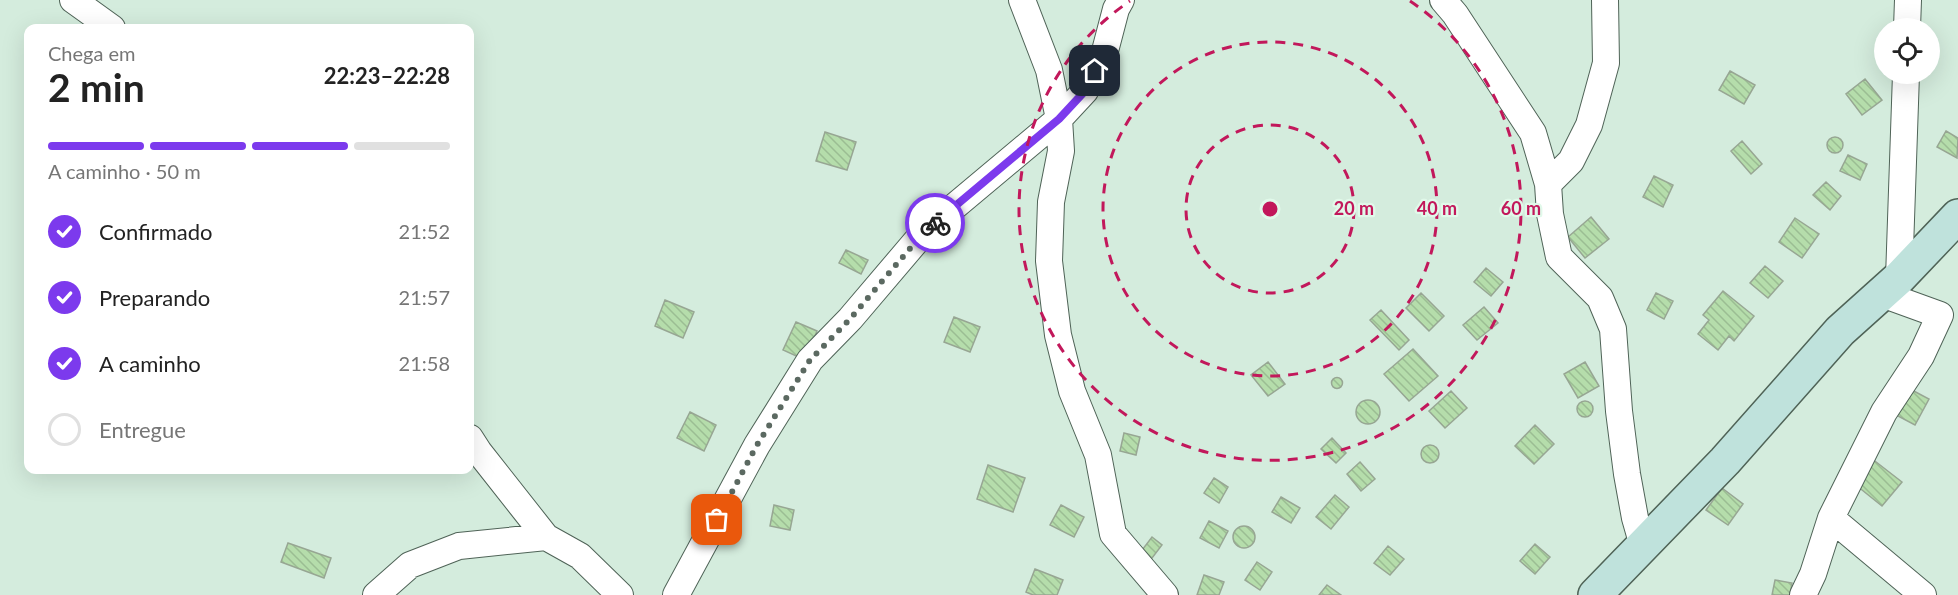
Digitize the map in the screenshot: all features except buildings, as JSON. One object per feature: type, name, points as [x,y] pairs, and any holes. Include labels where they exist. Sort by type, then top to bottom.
[{"type":"street","points":[[73,0],[106,24]]},
{"type":"street","points":[[1022,0],[1049,70],[1059,119],[1061,151],[1051,202],[1049,261],[1058,335],[1072,391],[1098,455],[1113,534],[1165,595]]},
{"type":"street","points":[[676,595],[757,445],[810,360],[850,319],[924,232],[1059,119],[1085,91],[1105,51],[1116,9],[1121,0]]},
{"type":"street","points":[[1443,0],[1455,14],[1533,133],[1548,184],[1550,214],[1558,256],[1600,298],[1613,329],[1624,453],[1635,518],[1643,546]]},
{"type":"street","points":[[1548,184],[1571,161],[1589,125],[1606,63],[1605,0]]},
{"type":"street","points":[[1907,18],[1908,0]]},
{"type":"street","points":[[1890,286],[1905,84]]},
{"type":"street","points":[[1595,595],[1725,461],[1840,331],[1890,286],[1958,216]]},
{"type":"street","points":[[1803,595],[1813,573],[1831,518],[1884,412],[1949,313],[1890,286]]},
{"type":"street","points":[[474,444],[546,537],[580,556],[620,595]]},
{"type":"street","points":[[1831,518],[1923,595]]},
{"type":"street","points":[[376,595],[410,565],[459,546],[546,537]]},
{"type":"way so far","points":[[717,520],[757,445],[810,360],[850,319],[924,232],[935,223]]},
{"type":"route","points":[[935,223],[1059,119],[1085,91],[1095,71]]}]
